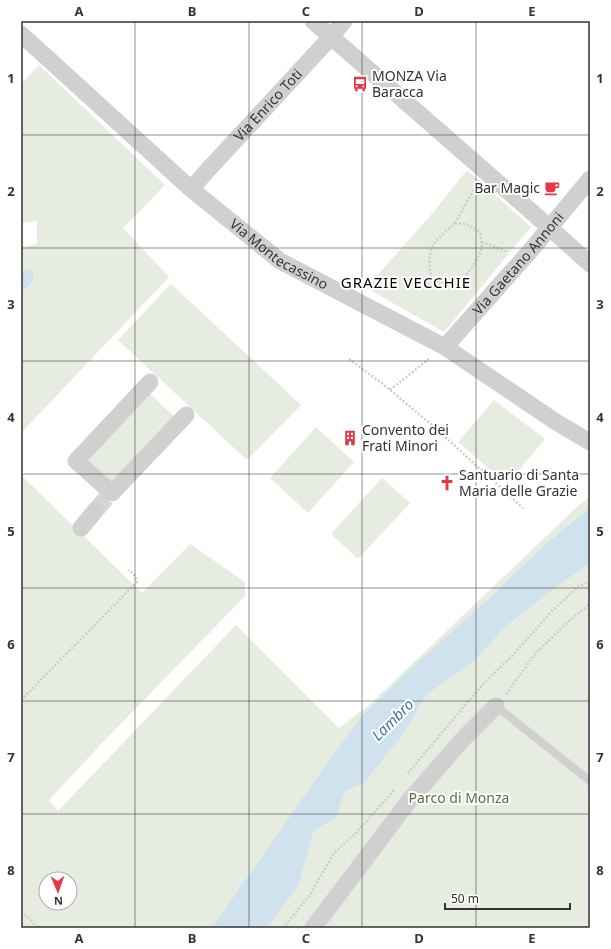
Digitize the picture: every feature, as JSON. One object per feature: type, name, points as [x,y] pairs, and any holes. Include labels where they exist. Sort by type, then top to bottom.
[{"type":"street","points":[[313,21],[550,227],[590,264]]},
{"type":"street","name":"Via Enrico Toti","points":[[191,189],[344,21]]},
{"type":"street","name":"Via Montecassino","points":[[21,34],[191,189],[280,261],[445,347],[556,422],[589,439]]},
{"type":"street","name":"Via Gaetano Annoni","points":[[445,347],[523,260],[590,179]]},
{"type":"street","points":[[150,382],[76,461],[110,495],[186,415]]},
{"type":"street","points":[[81,528],[95,511]]},
{"type":"street","points":[[313,928],[408,802],[462,738],[496,706]]},
{"type":"lane","points":[[496,706],[590,781]]},
{"type":"path","points":[[454,223],[466,224],[480,232],[482,242],[481,254],[468,274],[460,281],[450,284],[440,282],[432,278],[430,271],[431,249],[436,241],[454,223],[485,172]]},
{"type":"path","points":[[482,242],[510,252],[523,260]]},
{"type":"path","points":[[390,390],[445,347]]},
{"type":"path","points":[[349,359],[390,390],[433,426],[523,508]]},
{"type":"path","points":[[21,700],[137,582],[137,578],[134,574],[128,570]]},
{"type":"path","points":[[496,706],[535,654],[570,620],[590,604]]},
{"type":"path","points":[[21,913],[28,917],[38,928]]},
{"type":"green space","points":[[39,65],[165,185],[123,228],[169,277],[21,433],[21,290],[26,288],[22,271],[21,272],[21,247],[37,244],[37,221],[21,223],[21,84]]},
{"type":"green space","points":[[467,170],[531,227],[444,332],[366,288],[431,215]]},
{"type":"green space","points":[[171,284],[301,405],[247,460],[118,340]]},
{"type":"green space","points":[[142,386],[182,424],[112,499],[71,461]]},
{"type":"green space","points":[[494,400],[545,439],[507,484],[458,442]]},
{"type":"green space","points":[[316,427],[354,462],[308,513],[270,478]]},
{"type":"green space","name":"Parco di Monza","points":[[21,475],[142,593],[190,544],[245,582],[245,596],[104,741],[49,800],[58,811],[236,625],[339,728],[368,706],[579,505],[590,497],[590,928],[21,928]]},
{"type":"green space","points":[[382,478],[410,503],[358,559],[331,534]]},
{"type":"water","points":[[28,269],[33,273],[33,281],[26,288],[21,290],[21,272]]},
{"type":"water","name":"Lambro","points":[[590,508],[590,563],[553,589],[506,626],[474,661],[427,694],[403,734],[363,784],[345,790],[336,818],[314,830],[298,886],[266,928],[212,928],[335,752],[362,716],[419,661],[491,597],[548,542]]},
{"type":"tunnel","points":[[95,511],[108,496]]},
{"type":"place","name":"MONZA Via Baracca","points":[[360,84]]},
{"type":"place","name":"Bar Magic","points":[[552,188]]},
{"type":"place","name":"Convento dei Frati Minori","points":[[350,438]]},
{"type":"place","name":"Santuario di Santa Maria delle Grazie","points":[[447,483]]},
{"type":"district","name":"GRAZIE VECCHIE","points":[[406,283]]}]
